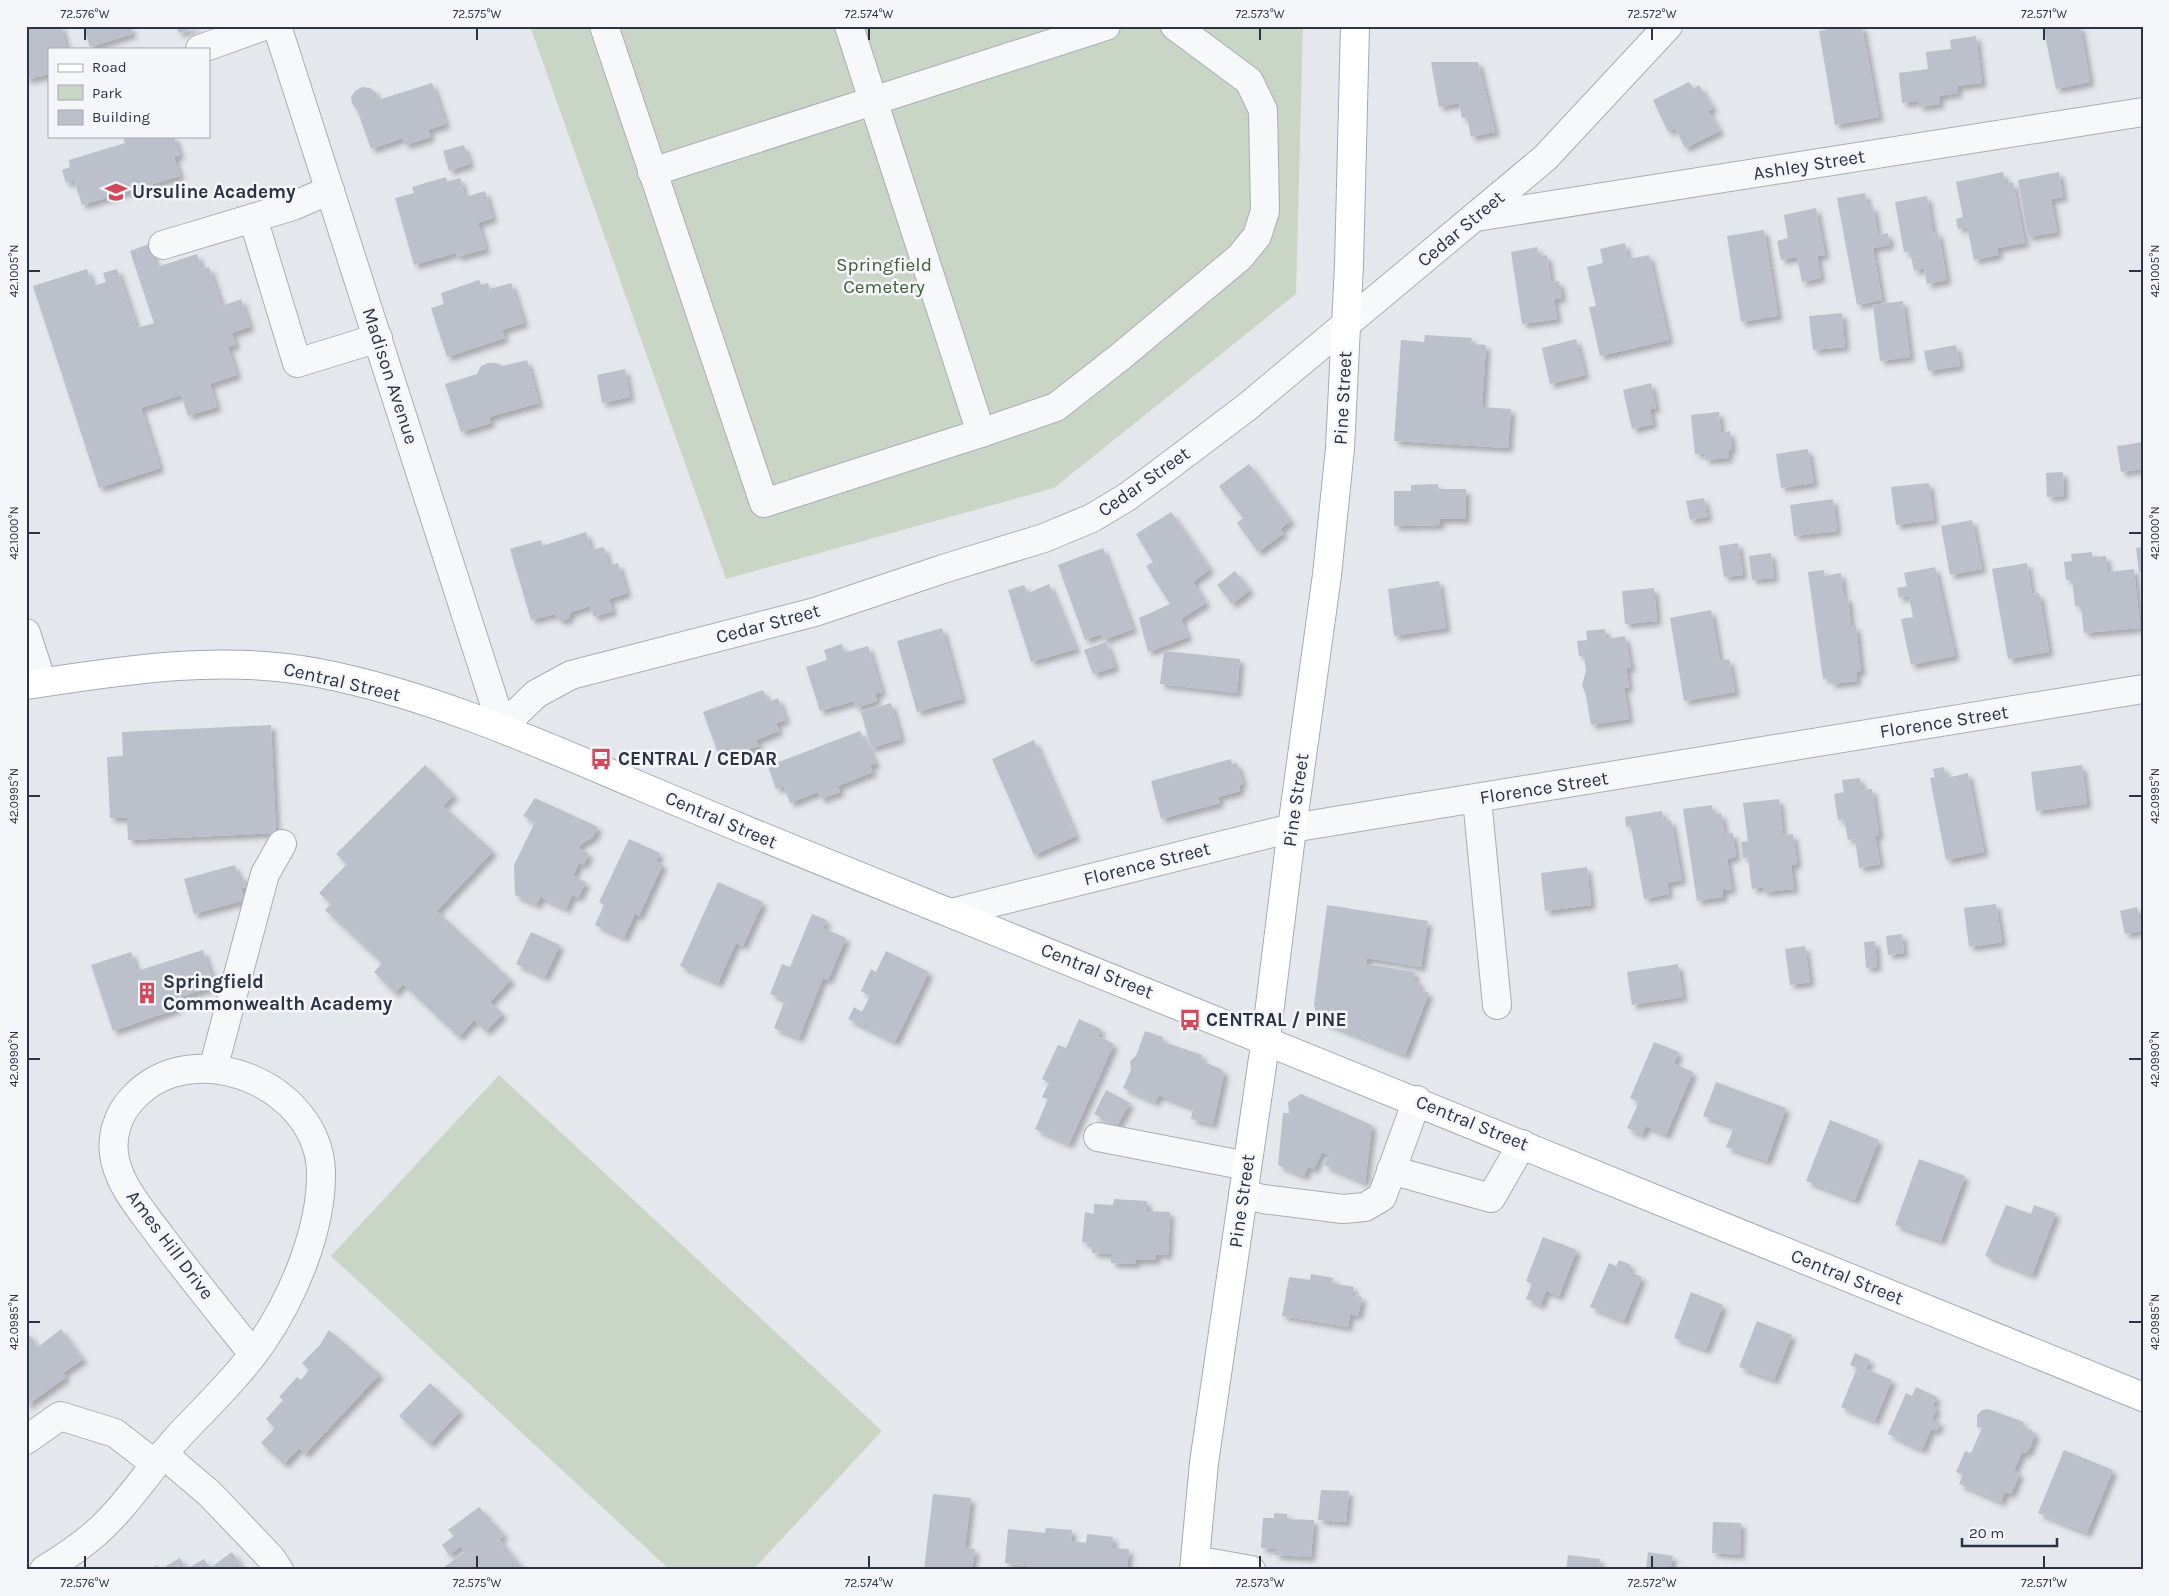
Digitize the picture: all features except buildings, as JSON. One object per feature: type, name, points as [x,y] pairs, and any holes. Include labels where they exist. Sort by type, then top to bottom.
[{"type":"main road","name":"Pine Street","points":[[1194,1565],[1204,1463],[1266,1038],[1292,828],[1327,575],[1340,448],[1347,325],[1355,26]]},
{"type":"main road","name":"Central Street","points":[[34,684],[154,666],[210,663],[246,664],[316,672],[370,685],[502,727],[763,838],[1266,1038],[2143,1397]]},
{"type":"street","points":[[203,48],[264,26]]},
{"type":"street","name":"Madison Avenue","points":[[277,26],[502,727]]},
{"type":"street","points":[[604,26],[764,503],[1056,407],[1120,357],[1240,257],[1257,236],[1265,211],[1263,110],[1249,81],[1175,26]]},
{"type":"street","points":[[849,26],[981,433]]},
{"type":"street","points":[[652,172],[1106,26]]},
{"type":"street","name":"Cedar Street","points":[[502,727],[536,694],[571,676],[816,612],[943,569],[1044,538],[1092,518],[1127,497],[1247,407],[1545,158],[1668,26]]},
{"type":"street","name":"Ashley Street","points":[[1476,217],[2143,112]]},
{"type":"street","points":[[162,245],[293,206],[330,190]]},
{"type":"street","points":[[253,218],[297,362],[378,338]]},
{"type":"street","points":[[26,633],[34,684]]},
{"type":"street","name":"Florence Street","points":[[951,913],[1292,828],[2143,689]]},
{"type":"street","points":[[1478,799],[1497,1005]]},
{"type":"street","points":[[213,1070],[265,874],[282,844]]},
{"type":"street","name":"Ames Hill Drive","points":[[44,1570],[97,1532],[124,1504],[159,1459],[235,1377],[253,1354],[263,1341],[288,1297],[314,1230],[321,1189],[320,1161],[312,1135],[302,1118],[284,1098],[262,1083],[246,1076],[213,1070],[183,1072],[157,1079],[136,1094],[127,1104],[117,1123],[114,1142],[115,1158],[123,1180],[141,1211],[253,1354]]},
{"type":"street","points":[[1243,1194],[1263,1199],[1343,1209],[1365,1207],[1382,1197],[1417,1100]]},
{"type":"street","points":[[1098,1137],[1247,1166]]},
{"type":"street","points":[[1391,1170],[1491,1198],[1522,1144]]},
{"type":"street","points":[[26,1440],[60,1416],[115,1433],[159,1459],[210,1494],[271,1558],[279,1570]]},
{"type":"street","points":[[1194,1565],[1251,1570]]},
{"type":"green space","name":"Springfield Cemetery","points":[[530,26],[1303,26],[1296,294],[1054,488],[726,579]]},
{"type":"green space","points":[[499,1075],[882,1431],[753,1570],[670,1570],[331,1256]]},
{"type":"place","name":"Ursuline Academy","points":[[116,192]]},
{"type":"place","name":"CENTRAL / CEDAR","points":[[601,759]]},
{"type":"place","name":"Springfield Commonwealth Academy","points":[[147,993]]},
{"type":"place","name":"CENTRAL / PINE","points":[[1190,1020]]}]
